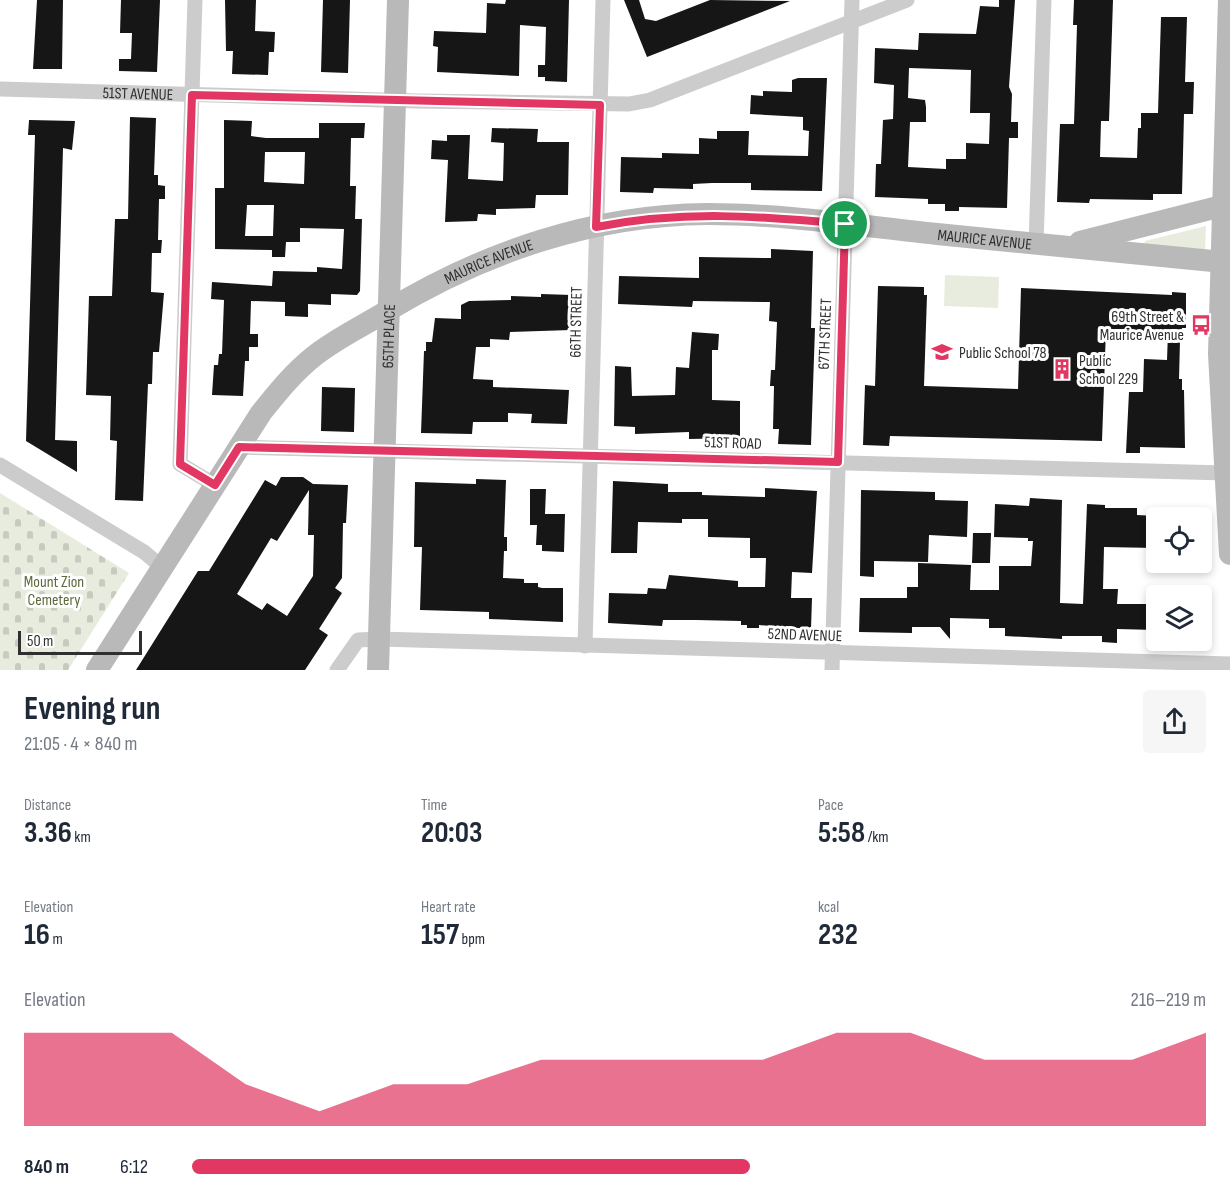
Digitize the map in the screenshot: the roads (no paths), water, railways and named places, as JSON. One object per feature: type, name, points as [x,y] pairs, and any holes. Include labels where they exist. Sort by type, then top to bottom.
[{"type":"street","points":[[195,0],[180,464],[215,485]]},
{"type":"street","name":"65TH PLACE","points":[[378,670],[398,0]]},
{"type":"street","name":"66TH STREET","points":[[585,645],[603,0]]},
{"type":"street","name":"67TH STREET","points":[[832,670],[852,0]]},
{"type":"street","name":"51ST AVENUE","points":[[0,89],[629,104],[650,100],[907,0]]},
{"type":"street","points":[[1036,245],[1044,0]]},
{"type":"street","points":[[1229,0],[1227,262],[1219,354],[1230,554]]},
{"type":"street","name":"MAURICE AVENUE","points":[[1063,246],[1228,204]]},
{"type":"street","name":"MAURICE AVENUE","points":[[97,670],[261,413],[284,384],[313,357],[389,310],[451,275],[489,258],[529,244],[596,227],[660,217],[705,214],[845,224],[1036,245],[1227,262]]},
{"type":"street","name":"51ST ROAD","points":[[239,447],[1226,473]]},
{"type":"street","points":[[0,465],[144,552],[163,568]]},
{"type":"street","name":"52ND AVENUE","points":[[337,670],[358,640],[379,639],[1230,664]]},
{"type":"place","name":"69th Street & Maurice Avenue","points":[[1201,325]]},
{"type":"place","name":"Public School 78","points":[[942,352]]},
{"type":"place","name":"Public School 229","points":[[1062,369]]},
{"type":"park label","name":"Mount Zion Cemetery","points":[[54,590]]}]
